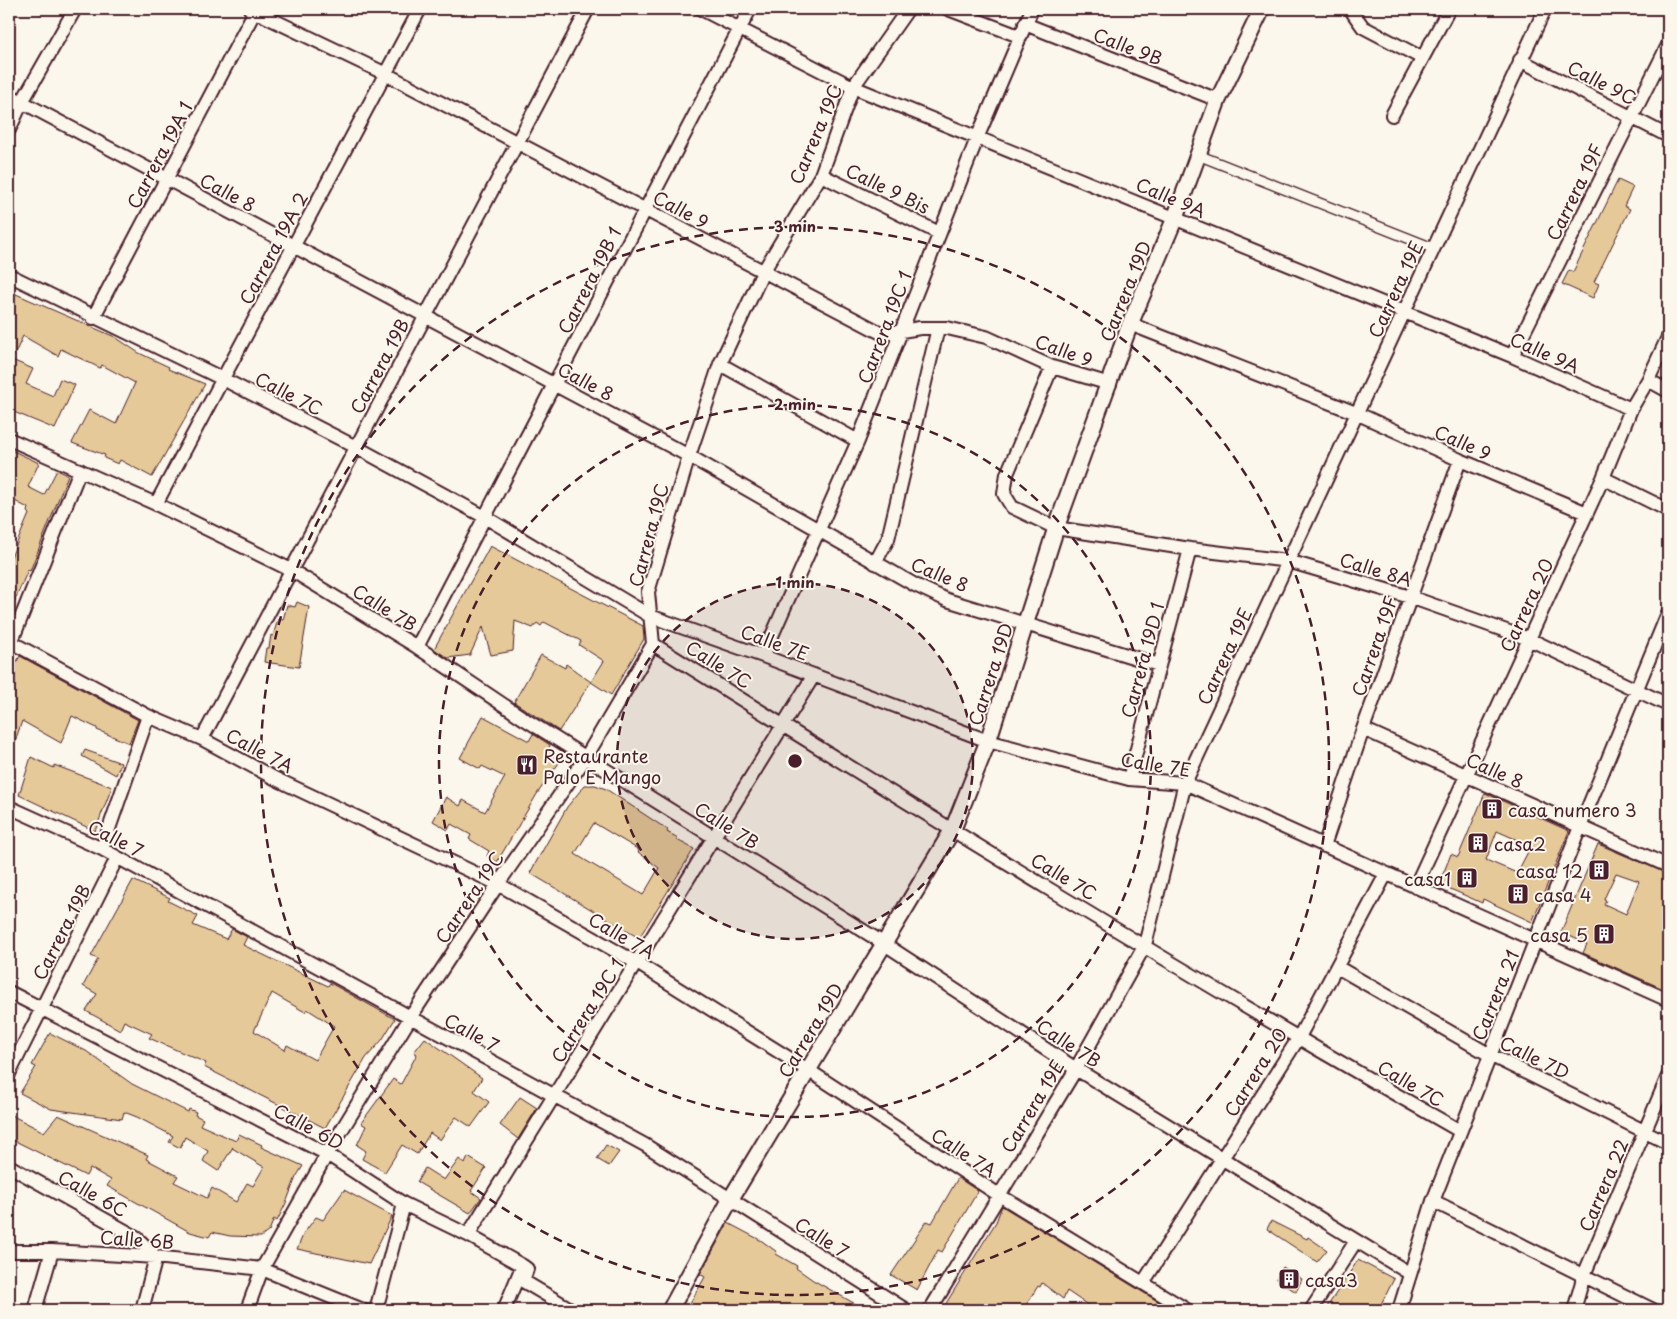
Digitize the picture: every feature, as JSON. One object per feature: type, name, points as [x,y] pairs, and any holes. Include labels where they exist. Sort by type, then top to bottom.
[{"type":"street","points":[[9,130],[22,102],[76,9]]},
{"type":"street","name":"Carrera 19A 2","points":[[156,504],[420,9]]},
{"type":"street","name":"Carrera 19B","points":[[202,740],[588,9]]},
{"type":"street","name":"Calle 9A","points":[[701,9],[853,87],[978,136],[1403,313],[1512,356],[1631,409]]},
{"type":"street","name":"Carrera 19B 1","points":[[417,647],[750,9]]},
{"type":"street","name":"Carrera 19C","points":[[246,1310],[262,1269],[326,1154],[410,1018],[498,884],[586,757],[653,644],[648,592],[689,456],[720,364],[763,272],[821,175],[853,87],[908,9]]},
{"type":"street","points":[[948,9],[1019,36]]},
{"type":"street","name":"Carrera 19C 1","points":[[763,656],[858,441],[978,136],[1032,9]]},
{"type":"street","points":[[1354,9],[1353,13],[1363,28],[1422,58]]},
{"type":"street","points":[[1392,115],[1449,9]]},
{"type":"street","name":"Carrera 19E","points":[[930,1310],[1076,1069],[1145,945],[1185,783],[1545,9]]},
{"type":"street","name":"Calle 9","points":[[254,10],[386,74],[883,334],[938,328],[986,336],[1052,367],[1110,384]]},
{"type":"street","name":"Carrera 19A 1","points":[[93,318],[254,10]]},
{"type":"street","name":"Carrera 19D","points":[[670,1310],[730,1200],[953,829],[988,741],[1056,528],[1110,384],[1130,324],[1175,218],[1218,100],[1259,10]]},
{"type":"street","name":"Calle 9B","points":[[1025,24],[1218,100]]},
{"type":"street","name":"Carrera 19F","points":[[1512,356],[1630,117],[1668,45]]},
{"type":"street","name":"Calle 9C","points":[[1520,60],[1668,136]]},
{"type":"street","name":"Calle 8","points":[[9,96],[689,456],[819,532],[915,585],[947,600],[1026,622],[1160,665]]},
{"type":"street","points":[[1198,155],[1433,248]]},
{"type":"street","name":"Calle 9 Bis","points":[[821,175],[939,233]]},
{"type":"street","name":"Calle 7C","points":[[9,276],[223,379],[356,447],[485,517],[650,616]]},
{"type":"street","name":"Calle 9","points":[[1130,324],[1356,413],[1460,460],[1587,513]]},
{"type":"street","points":[[875,563],[888,539],[938,328]]},
{"type":"street","name":"Carrera 20","points":[[1415,887],[1603,478],[1631,409],[1648,380],[1668,337]]},
{"type":"street","points":[[720,364],[858,441]]},
{"type":"street","name":"Calle 8A","points":[[1052,367],[1007,474],[1004,494],[1012,507],[1056,528],[1190,549],[1288,561],[1410,597],[1529,639],[1668,705]]},
{"type":"street","points":[[1648,380],[1668,390]]},
{"type":"street","name":"Calle 7B","points":[[9,439],[156,504],[291,570],[417,647],[1076,1069],[1409,1273]]},
{"type":"street","name":"Carrera 19F","points":[[1324,846],[1363,729],[1460,460]]},
{"type":"street","points":[[10,644],[80,470]]},
{"type":"street","points":[[1603,478],[1668,510]]},
{"type":"street","name":"Carrera 19D 1","points":[[1129,779],[1190,549]]},
{"type":"street","name":"Carrera 21","points":[[1399,1310],[1433,1201],[1460,1131],[1635,690],[1668,613]]},
{"type":"street","name":"Calle 7E","points":[[650,616],[763,656],[988,741],[1129,779],[1185,783],[1535,942],[1668,1000]]},
{"type":"street","name":"Calle 7A","points":[[10,644],[148,716],[202,740],[276,779],[498,884],[637,963],[808,1070],[999,1195],[1187,1310]]},
{"type":"street","name":"Calle 7C","points":[[653,644],[784,726],[1298,1038],[1460,1131]]},
{"type":"street","name":"Carrera 19C 1","points":[[468,1235],[637,963],[712,837],[784,726],[814,675]]},
{"type":"street","points":[[102,850],[148,716]]},
{"type":"street","name":"Calle 8","points":[[1363,729],[1668,866]]},
{"type":"street","name":"Calle 7","points":[[9,806],[102,850],[645,1145],[906,1310]]},
{"type":"street","name":"Carrera 19B","points":[[9,1074],[117,858]]},
{"type":"street","name":"Carrera 20","points":[[1143,1283],[1298,1038],[1386,874]]},
{"type":"street","name":"Calle 7D","points":[[1337,967],[1490,1055],[1668,1142]]},
{"type":"street","name":"Calle 6D","points":[[9,992],[326,1154],[404,1204],[468,1235],[522,1266]]},
{"type":"street","name":"Carrera 22","points":[[1574,1310],[1584,1275],[1668,1076]]},
{"type":"street","name":"Calle 6C","points":[[9,1166],[136,1237],[156,1257]]},
{"type":"street","points":[[1433,1201],[1653,1310]]},
{"type":"street","points":[[376,1310],[404,1204]]},
{"type":"street","points":[[1311,1310],[1356,1241]]},
{"type":"street","name":"Calle 6B","points":[[9,1251],[52,1251],[156,1257],[262,1269]]},
{"type":"street","points":[[34,1310],[52,1251]]},
{"type":"street","points":[[142,1310],[156,1257]]},
{"type":"street","points":[[504,1310],[522,1266],[527,1269],[524,1281],[572,1310]]},
{"type":"street","points":[[262,1269],[363,1310]]},
{"type":"building","points":[[1618,180],[1633,187],[1624,206],[1630,209],[1594,282],[1599,284],[1593,298],[1562,284],[1569,270],[1573,272]]},
{"type":"building","points":[[9,291],[115,337],[139,353],[169,367],[168,369],[205,384],[152,477],[120,460],[118,464],[104,458],[105,455],[72,443],[89,410],[116,424],[135,383],[102,365],[100,368],[61,349],[58,356],[23,336],[12,360],[33,369],[26,384],[53,396],[60,379],[75,385],[55,429],[9,410]]},
{"type":"building","points":[[9,449],[39,463],[28,487],[44,495],[57,470],[68,475],[30,571],[28,570],[9,614],[9,562],[29,514],[27,512],[28,508],[9,498]]},
{"type":"building","points":[[490,546],[643,626],[644,639],[611,695],[591,682],[604,661],[579,645],[581,641],[544,622],[541,626],[537,623],[533,628],[515,621],[513,651],[491,655],[483,627],[470,655],[448,658],[434,649]]},
{"type":"building","points":[[297,602],[309,607],[299,667],[264,662],[266,648],[269,648],[271,635],[273,636],[278,619],[283,620],[287,605],[295,607]]},
{"type":"building","points":[[541,655],[565,668],[566,664],[591,682],[559,731],[514,702]]},
{"type":"building","points":[[20,656],[138,720],[129,743],[97,730],[97,728],[72,716],[61,743],[22,721],[11,753],[9,753],[9,675]]},
{"type":"building","points":[[483,716],[529,741],[533,734],[550,745],[548,752],[561,760],[537,794],[497,862],[487,856],[489,851],[469,839],[471,835],[451,824],[448,830],[433,821],[446,797],[460,806],[463,800],[485,812],[505,777],[482,766],[480,769],[460,758]]},
{"type":"building","points":[[85,750],[121,763],[116,775],[82,756]]},
{"type":"building","points":[[31,757],[54,768],[54,765],[112,787],[95,831],[19,795]]},
{"type":"building","points":[[585,785],[595,785],[606,789],[668,830],[667,832],[678,838],[677,840],[694,849],[639,938],[530,873],[567,807]],"holes":[[[594,823],[639,850],[638,852],[659,868],[643,895],[575,854]]]},
{"type":"building","points":[[1485,793],[1569,831],[1532,922],[1483,899],[1482,903],[1439,884],[1451,854],[1458,857]],"holes":[[[1497,831],[1531,846],[1517,873],[1486,860]]]},
{"type":"building","points":[[1598,844],[1668,874],[1668,991],[1583,953],[1587,944],[1561,932]],"holes":[[[1616,873],[1639,881],[1626,914],[1604,904],[1606,900],[1604,899]]]},
{"type":"building","points":[[133,880],[170,898],[168,901],[198,916],[193,925],[226,939],[232,929],[247,937],[243,945],[328,986],[330,983],[395,1019],[382,1040],[366,1058],[325,1128],[204,1067],[206,1063],[149,1038],[152,1034],[124,1021],[120,1030],[86,1011],[97,994],[83,986],[98,959],[91,956]],"holes":[[[272,993],[305,1012],[307,1009],[334,1026],[315,1060],[287,1045],[285,1050],[254,1031]]]},
{"type":"building","points":[[50,1033],[86,1051],[132,1084],[188,1112],[189,1109],[196,1112],[195,1115],[203,1119],[200,1125],[236,1141],[239,1134],[262,1145],[261,1147],[303,1166],[296,1177],[277,1221],[274,1219],[269,1231],[261,1237],[230,1236],[212,1232],[209,1237],[190,1232],[107,1186],[111,1180],[90,1168],[86,1176],[9,1138],[9,1114],[44,1132],[58,1115],[148,1155],[146,1159],[178,1176],[174,1182],[207,1198],[212,1188],[236,1202],[247,1183],[253,1186],[264,1167],[232,1148],[218,1171],[203,1161],[208,1151],[185,1137],[180,1148],[169,1142],[173,1136],[137,1117],[124,1112],[122,1119],[51,1109],[20,1093],[36,1067],[32,1065]]},
{"type":"building","points":[[425,1038],[482,1078],[474,1091],[489,1102],[471,1127],[456,1117],[440,1140],[430,1133],[417,1154],[402,1145],[385,1172],[362,1159],[366,1151],[357,1145],[366,1126],[361,1123],[393,1079],[401,1084],[417,1054],[414,1052]]},
{"type":"building","points":[[520,1097],[537,1108],[518,1139],[500,1125]]},
{"type":"building","points":[[606,1145],[619,1152],[609,1166],[597,1159]]},
{"type":"building","points":[[468,1157],[486,1168],[471,1191],[481,1198],[470,1213],[417,1182],[425,1168],[444,1180],[459,1159],[465,1164]]},
{"type":"building","points":[[958,1178],[978,1191],[942,1252],[938,1250],[917,1290],[891,1275],[927,1221],[932,1223]]},
{"type":"building","points":[[344,1190],[392,1216],[369,1264],[297,1249],[304,1233],[316,1217],[323,1220]]},
{"type":"building","points":[[1002,1206],[1172,1310],[1095,1310],[1067,1291],[1063,1299],[1042,1283],[1040,1287],[1038,1286],[1023,1310],[942,1310],[996,1222]]},
{"type":"building","points":[[1271,1221],[1307,1239],[1308,1237],[1327,1250],[1317,1262],[1267,1229]]},
{"type":"building","points":[[728,1223],[762,1241],[777,1252],[776,1254],[797,1266],[796,1268],[813,1280],[866,1310],[686,1310],[705,1277],[700,1274]]},
{"type":"building","points":[[1358,1260],[1394,1279],[1378,1310],[1325,1310]]},
{"type":"building","name":"casa3","points":[[1283,1267],[1302,1279],[1296,1292],[1276,1279]]},
{"type":"place","name":"Restaurante Palo E Mango","points":[[527,765]]},
{"type":"place","name":"casa numero 3","points":[[1492,809]]},
{"type":"place","name":"casa2","points":[[1478,843]]},
{"type":"place","name":"casa 12","points":[[1599,870]]},
{"type":"place","name":"casa1","points":[[1467,878]]},
{"type":"place","name":"casa 4","points":[[1518,894]]},
{"type":"place","name":"casa 5","points":[[1604,934]]},
{"type":"place","name":"casa3","points":[[1289,1279]]}]
